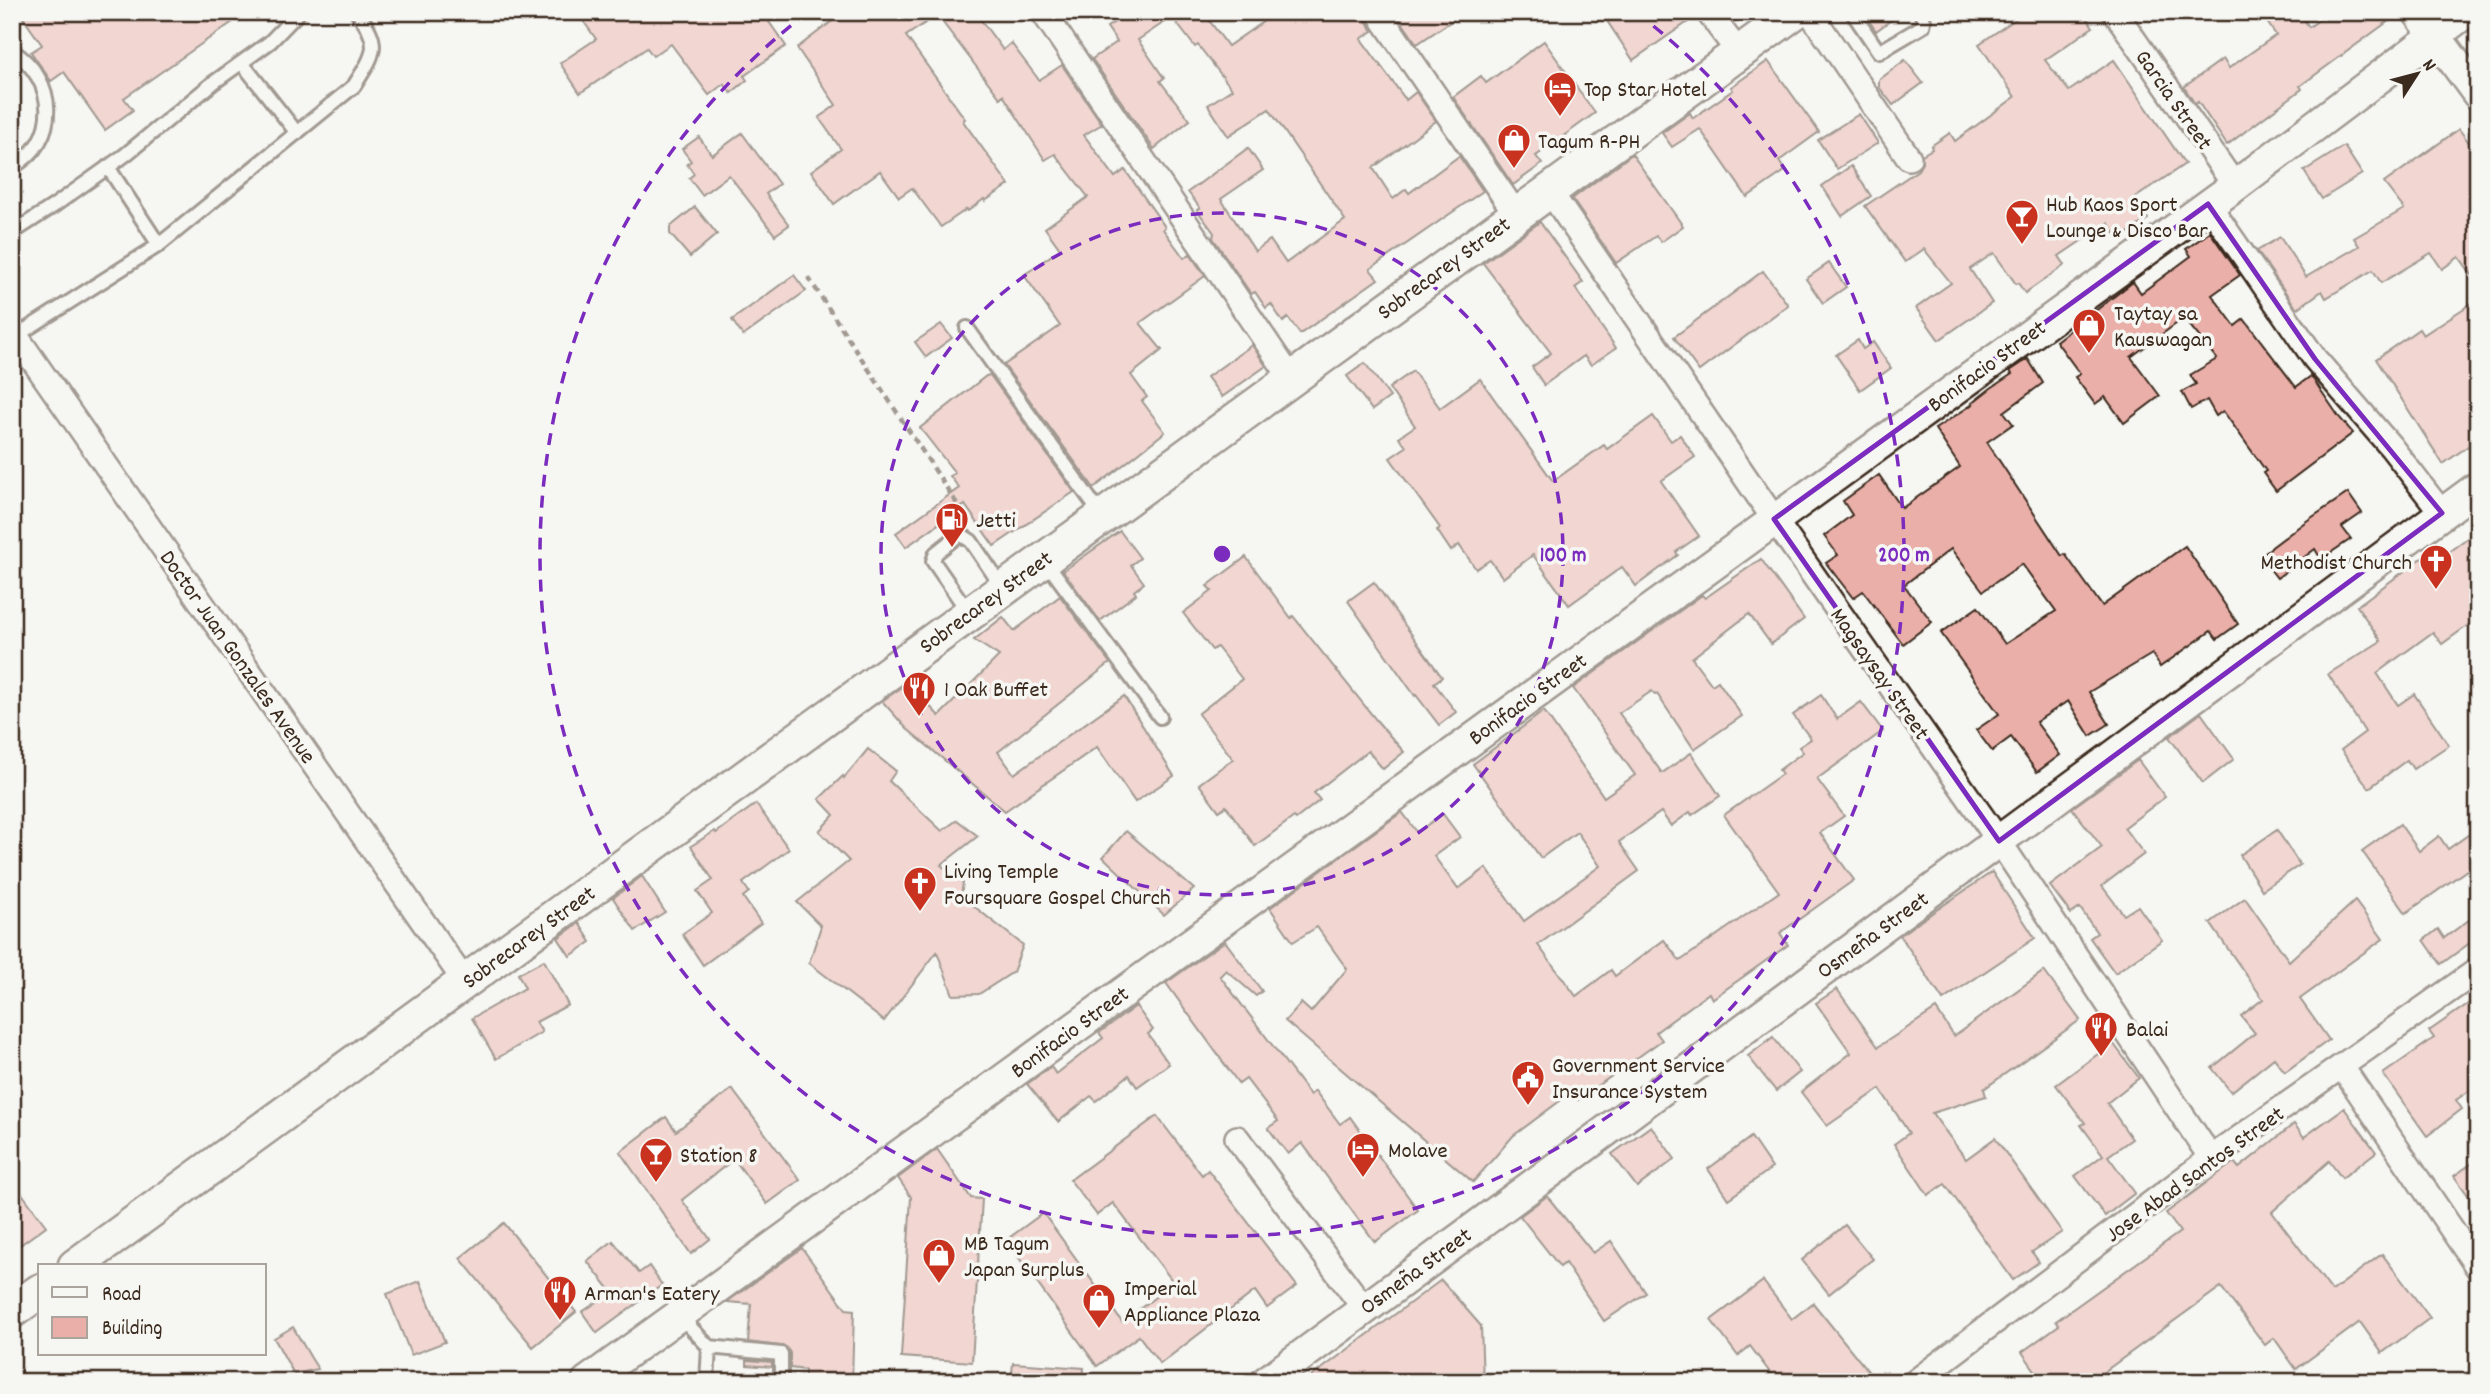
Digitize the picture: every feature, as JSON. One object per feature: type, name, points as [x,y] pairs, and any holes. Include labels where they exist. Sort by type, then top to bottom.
[{"type":"main road","name":"Sobrecarey Street","points":[[91,1259],[969,613],[1795,12]]},
{"type":"main road","points":[[12,1311],[38,1292]]},
{"type":"street","points":[[1043,12],[1291,378]]},
{"type":"street","points":[[1378,12],[1516,214]]},
{"type":"street","points":[[1708,12],[1739,53]]},
{"type":"street","points":[[1810,12],[1909,158]]},
{"type":"street","name":"Garcia Street","points":[[2115,12],[2235,186]]},
{"type":"street","name":"Bonifacio Street","points":[[587,1382],[2235,186],[2426,24],[2466,12]]},
{"type":"street","points":[[2426,24],[2478,94]]},
{"type":"street","name":"Magsaysay Street","points":[[1549,190],[1773,519],[1999,841],[2211,1158]]},
{"type":"street","points":[[2208,204],[2315,359],[2382,436],[2442,513]]},
{"type":"street","name":"Doctor Juan Gonzales Avenue","points":[[14,332],[465,982]]},
{"type":"street","name":"Osmeña Street","points":[[1266,1382],[2478,487]]},
{"type":"street","name":"Jose Abad Santos Street","points":[[1915,1382],[2211,1158],[2477,973]]},
{"type":"street","points":[[2343,1067],[2478,1268]]},
{"type":"street","points":[[1237,1138],[1364,1308]]},
{"type":"lane","points":[[12,233],[107,167],[270,42],[299,12]]},
{"type":"lane","points":[[14,332],[159,245],[354,86],[369,63],[374,43],[369,29],[357,12]]},
{"type":"lane","points":[[1852,12],[1879,52],[1923,26],[1921,12]]},
{"type":"lane","points":[[12,51],[24,58],[38,74],[46,93],[48,114],[43,135],[32,153],[12,167]]},
{"type":"lane","points":[[242,63],[297,133]]},
{"type":"lane","points":[[107,167],[159,245]]},
{"type":"lane","points":[[967,328],[1102,516]]},
{"type":"lane","points":[[969,613],[933,561],[936,553],[960,534],[971,541],[1003,589]]},
{"type":"lane","points":[[1044,559],[1160,718]]},
{"type":"lane","points":[[679,1315],[709,1347],[781,1354],[781,1382]]},
{"type":"lane","points":[[707,1382],[709,1347]]},
{"type":"path","points":[[807,277],[973,527]]},
{"type":"highlighted area","points":[[2208,204],[2315,359],[2442,513],[1999,841],[1774,519]]},
{"type":"building","points":[[19,12],[247,12],[124,98],[133,110],[105,130],[64,72],[51,81],[31,52],[42,45]]},
{"type":"building","points":[[577,12],[762,12],[786,46],[744,76],[747,80],[731,93],[724,84],[709,95],[671,44],[653,56],[647,48],[580,93],[560,63],[596,39]]},
{"type":"building","points":[[844,12],[975,12],[1003,50],[1011,43],[1039,80],[1062,65],[1102,124],[1084,135],[1115,177],[1125,170],[1184,258],[1190,254],[1205,276],[1140,323],[1162,350],[1131,375],[1147,397],[1142,401],[1165,432],[1094,488],[1004,365],[1060,326],[1024,275],[1060,249],[1045,228],[1088,197],[1055,154],[1045,160],[1003,95],[1000,98],[937,15],[906,36],[1009,185],[941,227],[912,188],[899,197],[880,171],[834,204],[811,171],[841,149],[819,118],[836,105],[797,48]]},
{"type":"building","points":[[1130,12],[1203,12],[1228,46],[1277,12],[1360,12],[1373,31],[1361,39],[1406,100],[1416,92],[1436,121],[1373,168],[1393,199],[1406,189],[1409,193],[1459,156],[1483,191],[1370,269],[1378,279],[1300,334],[1288,318],[1283,322],[1271,304],[1266,308],[1255,292],[1251,294],[1213,238],[1214,233],[1188,192],[1248,148],[1263,170],[1221,199],[1255,251],[1270,240],[1286,263],[1345,220],[1269,109],[1228,136],[1208,105],[1232,89],[1172,17],[1138,40],[1164,78],[1160,81],[1190,120],[1154,149],[1092,59],[1117,42],[1107,27]]},
{"type":"building","points":[[1395,12],[1465,12],[1417,44]]},
{"type":"building","points":[[1601,12],[1694,12],[1695,17],[1633,60]]},
{"type":"building","points":[[1863,12],[1902,12],[1876,31]]},
{"type":"building","points":[[2026,12],[2083,12],[2093,27],[2045,60],[2069,91],[2114,60],[2185,164],[2135,198],[2148,219],[2119,239],[2108,223],[2059,256],[2065,265],[2025,293],[1994,253],[1970,269],[1992,303],[1939,340],[1916,308],[1951,283],[1924,249],[1905,262],[1865,206],[1918,170],[1922,155],[1932,149],[1931,146],[1950,133],[1955,141],[2015,97],[1979,44]]},
{"type":"building","points":[[2260,12],[2299,12],[2309,27],[2330,12],[2401,12],[2300,86],[2302,89],[2227,145],[2198,102],[2195,104],[2184,87],[2223,59],[2229,68],[2276,35]]},
{"type":"building","points":[[1544,41],[1595,113],[1536,156],[1542,164],[1513,185],[1453,97],[1481,76],[1486,83]]},
{"type":"building","points":[[1905,60],[1923,83],[1893,105],[1879,87],[1879,80]]},
{"type":"building","points":[[1768,61],[1819,132],[1779,161],[1785,171],[1747,197],[1700,129],[1672,147],[1662,133],[1690,113],[1693,118]]},
{"type":"building","points":[[1859,114],[1878,143],[1837,169],[1818,140]]},
{"type":"building","points":[[2459,129],[2478,155],[2478,283],[2459,257],[2442,269],[2431,253],[2381,283],[2373,270],[2326,298],[2322,291],[2297,309],[2257,251],[2280,237],[2306,277],[2359,246],[2354,238],[2404,209],[2384,183]]},
{"type":"building","points":[[742,133],[779,184],[766,194],[789,225],[775,235],[729,175],[702,195],[689,178],[694,174],[687,164],[691,161],[682,149],[699,137],[712,155]]},
{"type":"building","points":[[2344,146],[2362,174],[2322,199],[2304,171]]},
{"type":"building","points":[[1632,154],[1683,226],[1661,242],[1656,236],[1616,263],[1572,199]]},
{"type":"building","points":[[1851,166],[1871,196],[1842,216],[1822,186]]},
{"type":"building","points":[[695,207],[717,234],[690,257],[670,234],[670,227]]},
{"type":"building","points":[[1540,222],[1583,282],[1575,288],[1616,348],[1591,365],[1584,356],[1544,385],[1532,367],[1551,353],[1483,263]]},
{"type":"building","points":[[2210,232],[2240,275],[2212,295],[2235,326],[2244,319],[2296,387],[2311,376],[2353,433],[2276,491],[2263,473],[2266,471],[2223,411],[2216,416],[2207,400],[2191,409],[2182,392],[2196,384],[2190,375],[2217,359],[2184,318],[2131,357],[2160,396],[2124,423],[2105,397],[2095,404],[2075,377],[2080,374],[2056,341],[2133,282],[2141,293],[2191,256],[2186,249]]},
{"type":"building","points":[[1829,263],[1846,287],[1823,303],[1806,279]]},
{"type":"building","points":[[1763,271],[1788,305],[1699,371],[1674,337]]},
{"type":"building","points":[[794,275],[806,291],[743,336],[732,320]]},
{"type":"building","points":[[2478,299],[2478,439],[2443,464],[2376,359],[2419,329],[2423,335]]},
{"type":"building","points":[[941,324],[952,338],[926,357],[915,342]]},
{"type":"building","points":[[1858,340],[1863,349],[1873,342],[1891,368],[1860,390],[1836,355]]},
{"type":"building","points":[[1252,345],[1266,366],[1222,397],[1207,377]]},
{"type":"building","points":[[2028,359],[2043,383],[2004,412],[2013,424],[1987,442],[2062,556],[2065,554],[2102,606],[2185,546],[2238,624],[2217,639],[2211,631],[2160,667],[2152,654],[2089,692],[2109,724],[2090,736],[2068,701],[2036,722],[2060,755],[2037,772],[2011,737],[1992,751],[1976,730],[1999,714],[1941,633],[1978,607],[2005,644],[2056,611],[2022,564],[1983,591],[1951,549],[1904,585],[1932,622],[1903,644],[1863,591],[1853,598],[1826,563],[1838,555],[1824,536],[1852,515],[1843,501],[1879,475],[1902,508],[1960,467],[1935,429],[1973,404],[2012,374],[2010,371]]},
{"type":"building","points":[[1365,363],[1390,397],[1372,410],[1347,376]]},
{"type":"building","points":[[1413,371],[1440,408],[1480,379],[1553,481],[1604,445],[1607,449],[1653,416],[1671,441],[1680,435],[1695,457],[1661,481],[1699,536],[1636,586],[1622,567],[1569,605],[1533,555],[1503,578],[1490,560],[1476,569],[1459,545],[1451,551],[1437,530],[1440,528],[1390,458],[1406,447],[1399,437],[1415,426],[1389,388]]},
{"type":"building","points":[[990,375],[1074,492],[994,546],[965,505],[906,547],[896,533],[959,488],[950,476],[955,473],[920,428]]},
{"type":"building","points":[[2348,493],[2362,513],[2342,527],[2351,539],[2321,559],[2315,549],[2277,578],[2260,556]]},
{"type":"building","points":[[2478,530],[2478,618],[2442,644],[2433,632],[2377,673],[2398,705],[2414,694],[2449,745],[2413,769],[2407,760],[2369,788],[2341,750],[2365,732],[2328,674],[2381,641],[2357,606],[2437,547],[2443,556]]},
{"type":"building","points":[[1120,531],[1140,558],[1131,565],[1144,583],[1134,591],[1136,594],[1100,621],[1063,571]]},
{"type":"building","points":[[1246,557],[1291,618],[1293,616],[1404,752],[1383,769],[1368,751],[1314,793],[1320,800],[1255,846],[1226,806],[1219,811],[1199,784],[1233,759],[1198,714],[1242,679],[1217,647],[1212,650],[1183,613],[1212,591],[1207,586]]},
{"type":"building","points":[[1761,559],[1804,619],[1771,644],[1749,614],[1692,658],[1712,685],[1718,681],[1742,716],[1694,749],[1657,694],[1652,691],[1619,713],[1662,773],[1691,753],[1720,796],[1671,826],[1661,812],[1619,842],[1639,871],[1538,945],[1576,996],[1611,970],[1615,976],[1664,940],[1680,961],[1779,892],[1724,815],[1782,774],[1779,770],[1803,752],[1799,747],[1811,739],[1793,715],[1821,695],[1837,719],[1861,702],[1883,731],[1817,779],[1844,816],[1820,833],[1854,880],[1780,933],[1788,945],[1712,999],[1709,993],[1656,1032],[1662,1040],[1578,1100],[1572,1092],[1513,1136],[1473,1182],[1285,1021],[1301,1003],[1311,1012],[1347,969],[1317,927],[1293,942],[1270,908],[1402,812],[1417,832],[1443,814],[1460,837],[1434,856],[1458,889],[1486,868],[1524,921],[1600,866],[1577,832],[1541,858],[1473,764],[1544,711],[1604,797],[1635,775],[1573,688],[1702,595],[1705,598]]},
{"type":"building","points":[[1374,582],[1442,677],[1434,683],[1456,712],[1439,725],[1415,696],[1348,601]]},
{"type":"building","points":[[1060,596],[1110,663],[998,752],[1014,774],[1124,696],[1174,776],[1135,802],[1097,747],[1005,811],[906,728],[882,701],[908,683],[939,716],[999,656],[974,640],[1003,617],[1014,631]]},
{"type":"building","points":[[2201,713],[2234,759],[2203,783],[2169,737]]},
{"type":"building","points":[[868,749],[896,771],[889,781],[942,831],[957,820],[978,836],[941,865],[963,883],[961,896],[1023,945],[1013,972],[979,994],[953,995],[937,952],[884,1021],[809,963],[821,926],[797,902],[849,861],[819,831],[834,815],[819,799],[843,776],[844,778]]},
{"type":"building","points":[[2138,760],[2165,797],[2124,828],[2144,854],[2102,886],[2124,915],[2138,906],[2162,940],[2115,973],[2090,938],[2097,933],[2080,908],[2071,914],[2050,886],[2102,847],[2072,808]]},
{"type":"building","points":[[756,804],[789,849],[743,883],[749,892],[743,897],[761,923],[703,965],[682,934],[712,913],[697,891],[713,880],[691,846],[715,831],[716,833]]},
{"type":"building","points":[[2400,824],[2419,851],[2439,836],[2448,849],[2478,828],[2478,886],[2467,870],[2406,913],[2362,851]]},
{"type":"building","points":[[2277,830],[2300,865],[2262,890],[2240,855]]},
{"type":"building","points":[[1126,831],[1194,889],[1164,915],[1103,857]]},
{"type":"building","points":[[1992,872],[2035,938],[1943,1000],[1900,935]]},
{"type":"building","points":[[642,876],[665,912],[635,931],[613,898]]},
{"type":"building","points":[[2245,898],[2289,961],[2355,901],[2383,939],[2300,999],[2329,1040],[2285,1072],[2274,1058],[2231,1092],[2212,1068],[2255,1033],[2241,1016],[2263,999],[2210,923]]},
{"type":"building","points":[[2469,920],[2478,937],[2441,964],[2424,940],[2438,929],[2444,938]]},
{"type":"building","points":[[579,923],[591,942],[570,956],[558,938]]},
{"type":"building","points":[[1225,941],[1262,991],[1256,996],[1226,970],[1220,976],[1310,1095],[1315,1091],[1340,1124],[1350,1117],[1418,1210],[1375,1242],[1302,1143],[1288,1154],[1268,1128],[1278,1121],[1246,1079],[1239,1084],[1166,983]]},
{"type":"building","points":[[544,960],[568,1005],[536,1022],[542,1032],[496,1059],[472,1018],[525,988],[518,974]]},
{"type":"building","points":[[2044,971],[2080,1020],[1984,1089],[1986,1096],[1932,1113],[1966,1159],[1995,1138],[2062,1232],[2032,1252],[2039,1262],[2013,1280],[1945,1184],[1928,1195],[1894,1144],[1909,1133],[1880,1089],[1827,1126],[1801,1092],[1851,1053],[1816,1003],[1837,989],[1878,1047],[1936,1009],[1954,1036]]},
{"type":"building","points":[[2478,997],[2478,1085],[2456,1100],[2462,1109],[2427,1136],[2383,1074],[2434,1038],[2429,1031]]},
{"type":"building","points":[[1136,1006],[1153,1030],[1148,1034],[1169,1064],[1137,1087],[1129,1075],[1096,1101],[1091,1096],[1058,1122],[1027,1084],[1051,1067],[1056,1074],[1103,1038],[1099,1033]]},
{"type":"building","points":[[1773,1037],[1800,1072],[1776,1091],[1748,1056]]},
{"type":"building","points":[[2113,1043],[2139,1078],[2107,1103],[2132,1139],[2108,1156],[2135,1193],[2105,1216],[2075,1176],[2103,1155],[2081,1125],[2085,1123],[2056,1085]]},
{"type":"building","points":[[732,1089],[800,1180],[767,1204],[734,1159],[682,1200],[710,1239],[691,1254],[620,1152],[666,1117],[676,1131]]},
{"type":"building","points":[[2344,1108],[2376,1152],[2342,1178],[2329,1161],[2272,1212],[2332,1291],[2382,1254],[2430,1318],[2382,1353],[2360,1322],[2296,1369],[2274,1338],[2265,1345],[2221,1287],[2090,1382],[2043,1382],[2022,1352],[2059,1325],[2056,1321],[2180,1232],[2166,1213],[2234,1162],[2239,1168],[2294,1124],[2304,1137]]},
{"type":"building","points":[[1157,1116],[1202,1175],[1208,1170],[1297,1286],[1267,1308],[1255,1291],[1160,1364],[1139,1336],[1097,1366],[1006,1240],[1043,1213],[1122,1322],[1174,1283],[1113,1203],[1097,1215],[1070,1180]]},
{"type":"building","points":[[1651,1126],[1675,1159],[1637,1187],[1612,1154]]},
{"type":"building","points":[[1751,1137],[1772,1168],[1728,1199],[1708,1169]]},
{"type":"building","points":[[937,1149],[971,1198],[982,1199],[972,1362],[901,1357],[911,1197],[898,1178]]},
{"type":"building","points":[[2478,1159],[2478,1209],[2454,1176]]},
{"type":"building","points":[[12,1180],[46,1226],[12,1251]]},
{"type":"building","points":[[1547,1196],[1593,1253],[1611,1241],[1646,1293],[1604,1321],[1565,1263],[1560,1267],[1520,1216]]},
{"type":"building","points":[[504,1223],[576,1312],[533,1347],[460,1258]]},
{"type":"building","points":[[1845,1225],[1873,1259],[1829,1294],[1802,1260]]},
{"type":"building","points":[[613,1241],[639,1273],[649,1266],[662,1285],[597,1333],[582,1312],[612,1292],[587,1261]]},
{"type":"building","points":[[802,1248],[846,1309],[854,1310],[852,1382],[805,1382],[805,1370],[790,1368],[790,1353],[786,1347],[748,1342],[751,1304],[727,1302]]},
{"type":"building","points":[[1441,1280],[1481,1326],[1483,1382],[1304,1382]]},
{"type":"building","points":[[420,1281],[445,1342],[411,1355],[387,1294]]},
{"type":"building","points":[[1763,1281],[1792,1319],[1813,1303],[1868,1371],[1855,1382],[1777,1382],[1750,1346],[1738,1356],[1711,1320]]},
{"type":"building","points":[[293,1327],[318,1369],[294,1374],[274,1338]]},
{"type":"building","points":[[747,1360],[772,1362],[772,1367],[747,1365]]},
{"type":"building","points":[[1013,1363],[1084,1368],[1083,1382],[1011,1382]]},
{"type":"place","name":"Top Star Hotel","points":[[1560,118]]},
{"type":"place","name":"Tagum R-PH","points":[[1514,170]]},
{"type":"place","name":"Hub Kaos Sport Lounge & Disco Bar","points":[[2022,246]]},
{"type":"place","name":"Taytay sa Kauswagan","points":[[2089,355]]},
{"type":"place","name":"Jetti","points":[[952,549]]},
{"type":"place","name":"Methodist Church","points":[[2436,591]]},
{"type":"place","name":"1 Oak Buffet","points":[[919,718]]},
{"type":"place","name":"Living Temple Foursquare Gospel Church","points":[[920,913]]},
{"type":"place","name":"Balai","points":[[2101,1058]]},
{"type":"place","name":"Government Service Insurance System","points":[[1528,1107]]},
{"type":"place","name":"Molave","points":[[1363,1179]]},
{"type":"place","name":"Station 8","points":[[656,1184]]},
{"type":"place","name":"MB Tagum Japan Surplus","points":[[939,1285]]},
{"type":"place","name":"Arman's Eatery","points":[[560,1322]]},
{"type":"place","name":"Imperial Appliance Plaza","points":[[1099,1330]]}]
